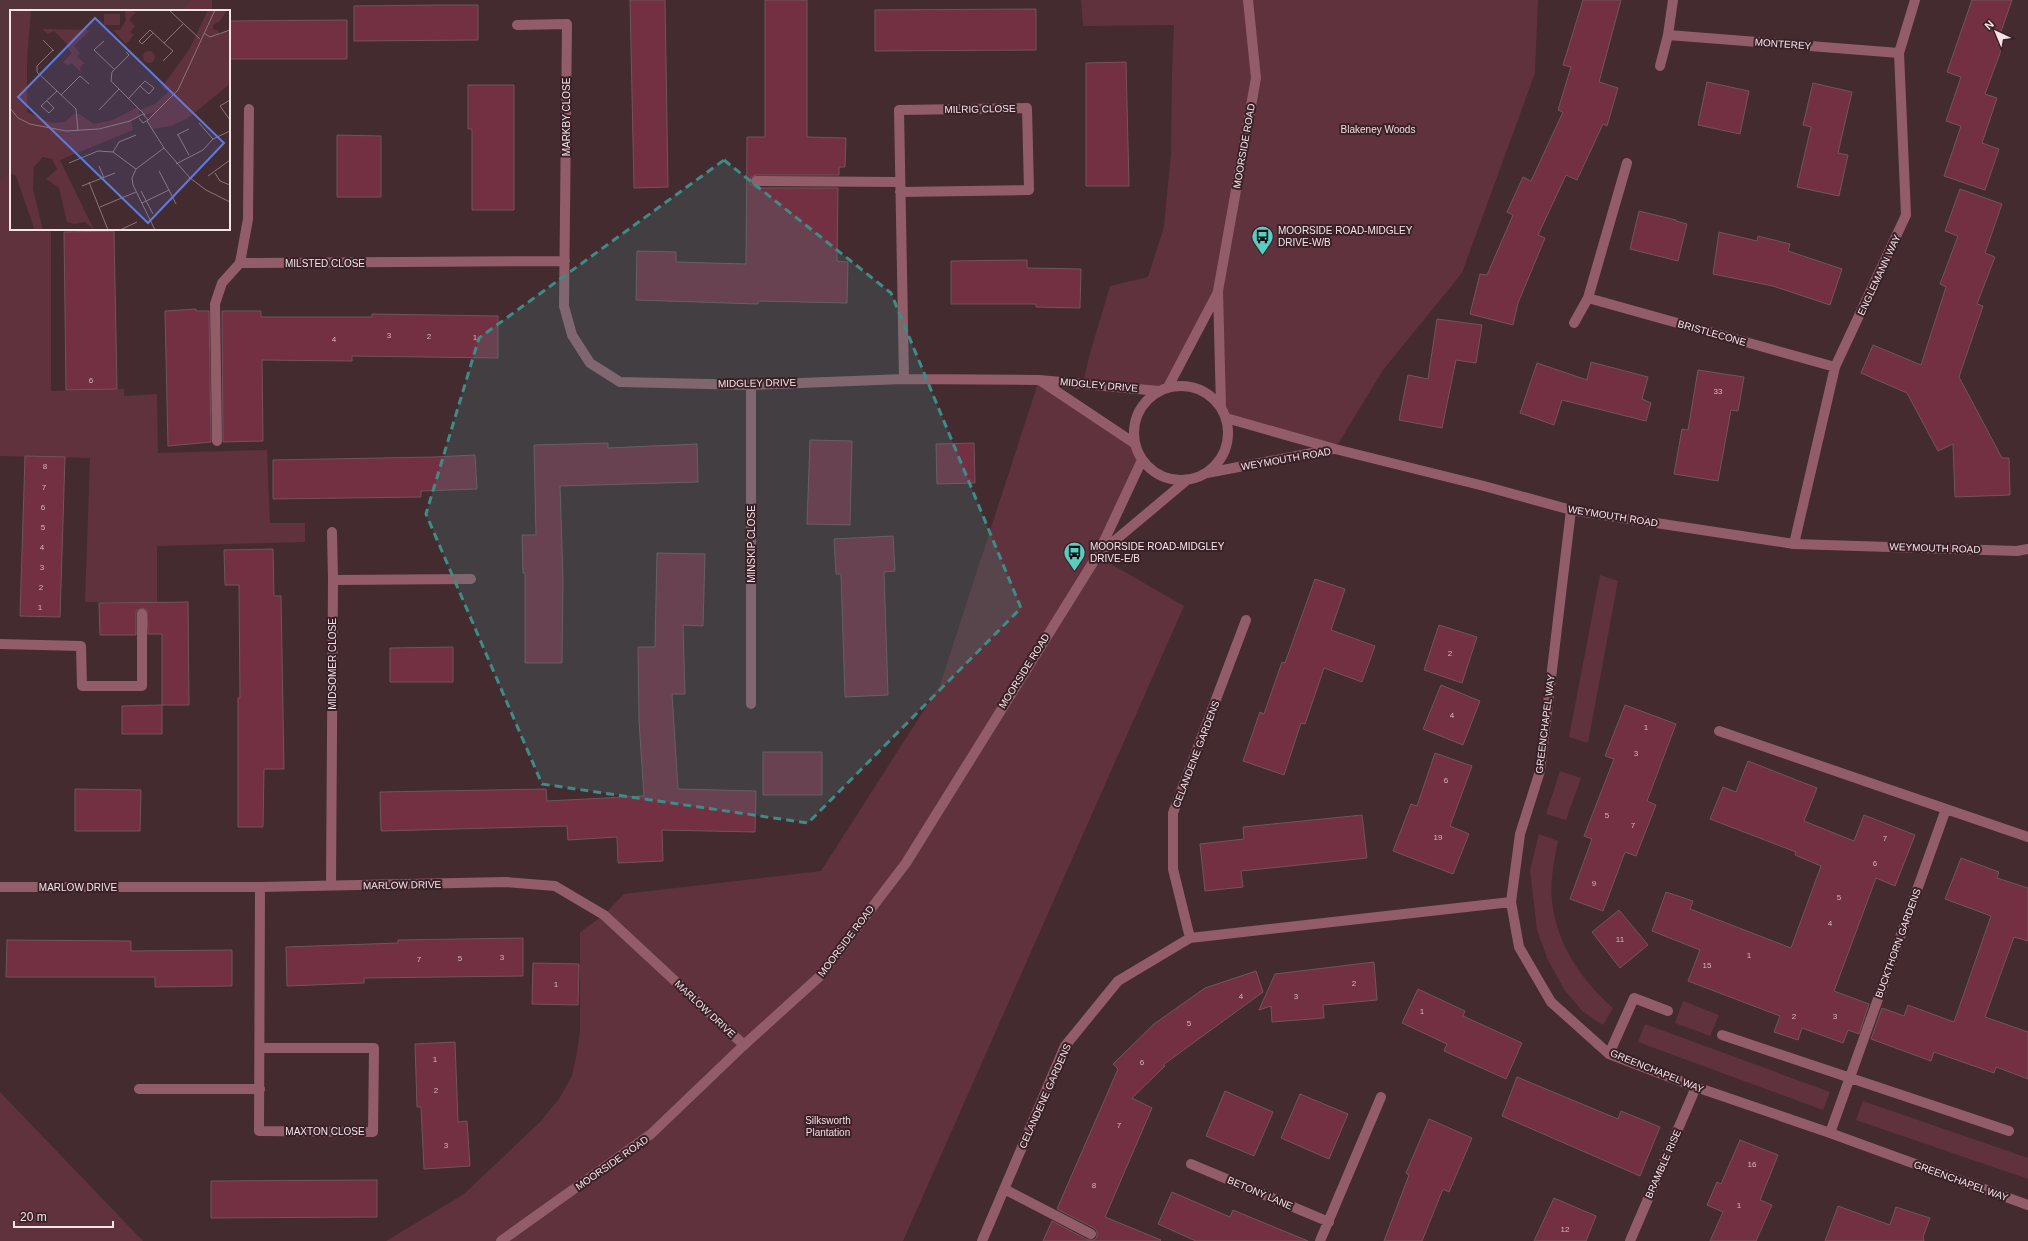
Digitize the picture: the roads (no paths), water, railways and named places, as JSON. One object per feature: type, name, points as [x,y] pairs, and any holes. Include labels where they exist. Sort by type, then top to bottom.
[{"type":"street","name":"MOORSIDE ROAD","points":[[1222,407],[1213,398],[1199,389],[1185,385],[1164,389],[1146,401],[1138,411],[1134,427],[1134,443],[1142,460],[1149,469],[1163,477],[1187,480],[1207,473],[1222,456],[1228,441],[1226,418],[1222,407],[1218,291],[1256,78],[1248,0]]},
{"type":"street","points":[[1660,66],[1668,36],[1673,0]]},
{"type":"street","name":"ENGLEMANN WAY","points":[[1794,544],[1835,368],[1906,215],[1899,53],[1914,0]]},
{"type":"street","name":"MARKBY CLOSE","points":[[517,25],[567,24],[565,260]]},
{"type":"street","name":"MONTEREY","points":[[1668,36],[1899,53]]},
{"type":"street","name":"MILRIG CLOSE","points":[[900,187],[1029,190],[1027,108],[898,110],[904,379]]},
{"type":"street","points":[[217,442],[215,304],[222,283],[240,263],[248,219],[248,109]]},
{"type":"street","points":[[1574,323],[1588,298],[1627,163]]},
{"type":"street","points":[[756,181],[900,187]]},
{"type":"street","name":"MILSTED CLOSE","points":[[240,263],[565,260]]},
{"type":"street","name":"MIDGLEY DRIVE","points":[[565,260],[564,306],[572,335],[590,363],[620,382],[751,385],[904,379],[1039,380],[1164,389]]},
{"type":"street","name":"MOORSIDE ROAD","points":[[1164,389],[1218,291]]},
{"type":"street","name":"BRISTLECONE","points":[[1588,298],[1835,368]]},
{"type":"street","name":"MIDGLEY DRIVE","points":[[1039,380],[1134,443]]},
{"type":"street","name":"MINSKIP CLOSE","points":[[751,385],[751,704]]},
{"type":"street","points":[[1226,418],[1335,449]]},
{"type":"street","name":"WEYMOUTH ROAD","points":[[1207,473],[1335,449],[1484,486],[1571,510],[1794,544],[2017,551],[2028,549]]},
{"type":"street","points":[[1097,556],[1142,460]]},
{"type":"street","points":[[1097,556],[1187,480]]},
{"type":"street","name":"GREENCHAPEL WAY","points":[[1571,510],[1540,771],[1520,834],[1511,902],[1519,946],[1551,1002],[1609,1054],[1696,1088],[1830,1133],[2028,1206]]},
{"type":"street","name":"MIDSOMER CLOSE","points":[[331,886],[332,532]]},
{"type":"street","name":"MOORSIDE ROAD","points":[[501,1241],[651,1134],[744,1045],[819,977],[906,863],[1097,556]]},
{"type":"street","points":[[333,580],[471,579]]},
{"type":"street","points":[[0,644],[80,646],[82,686],[142,686],[142,614]]},
{"type":"street","name":"CELANDENE GARDENS","points":[[1190,938],[1173,868],[1173,813],[1246,620]]},
{"type":"street","points":[[1719,732],[1946,808],[2028,838]]},
{"type":"street","name":"BUCKTHORN GARDENS","points":[[1830,1133],[1946,808]]},
{"type":"street","name":"MARLOW DRIVE","points":[[0,887],[260,887],[506,882],[556,886],[604,915],[744,1045]]},
{"type":"street","name":"MAXTON CLOSE","points":[[260,887],[259,1131],[373,1132],[374,1048],[260,1048]]},
{"type":"street","name":"CELANDENE GARDENS","points":[[982,1241],[1065,1046],[1118,981],[1190,938],[1511,902]]},
{"type":"street","points":[[1609,1054],[1634,998],[1668,1011]]},
{"type":"street","points":[[1722,1035],[2009,1130]]},
{"type":"street","name":"BRAMBLE RISE","points":[[1630,1241],[1696,1088]]},
{"type":"street","points":[[139,1089],[260,1089]]},
{"type":"street","points":[[1320,1241],[1381,1097]]},
{"type":"street","name":"BETONY LANE","points":[[1191,1164],[1329,1222]]},
{"type":"street","points":[[1004,1189],[1091,1234]]},
{"type":"place","name":"MOORSIDE ROAD-MIDGLEY DRIVE-W/B","points":[[1263,256]]},
{"type":"place","name":"MOORSIDE ROAD-MIDGLEY DRIVE-E/B","points":[[1074,572]]},
{"type":"park label","name":"Blakeney Woods","points":[[1378,129]]},
{"type":"park label","name":"Silksworth Plantation","points":[[828,1126]]}]
